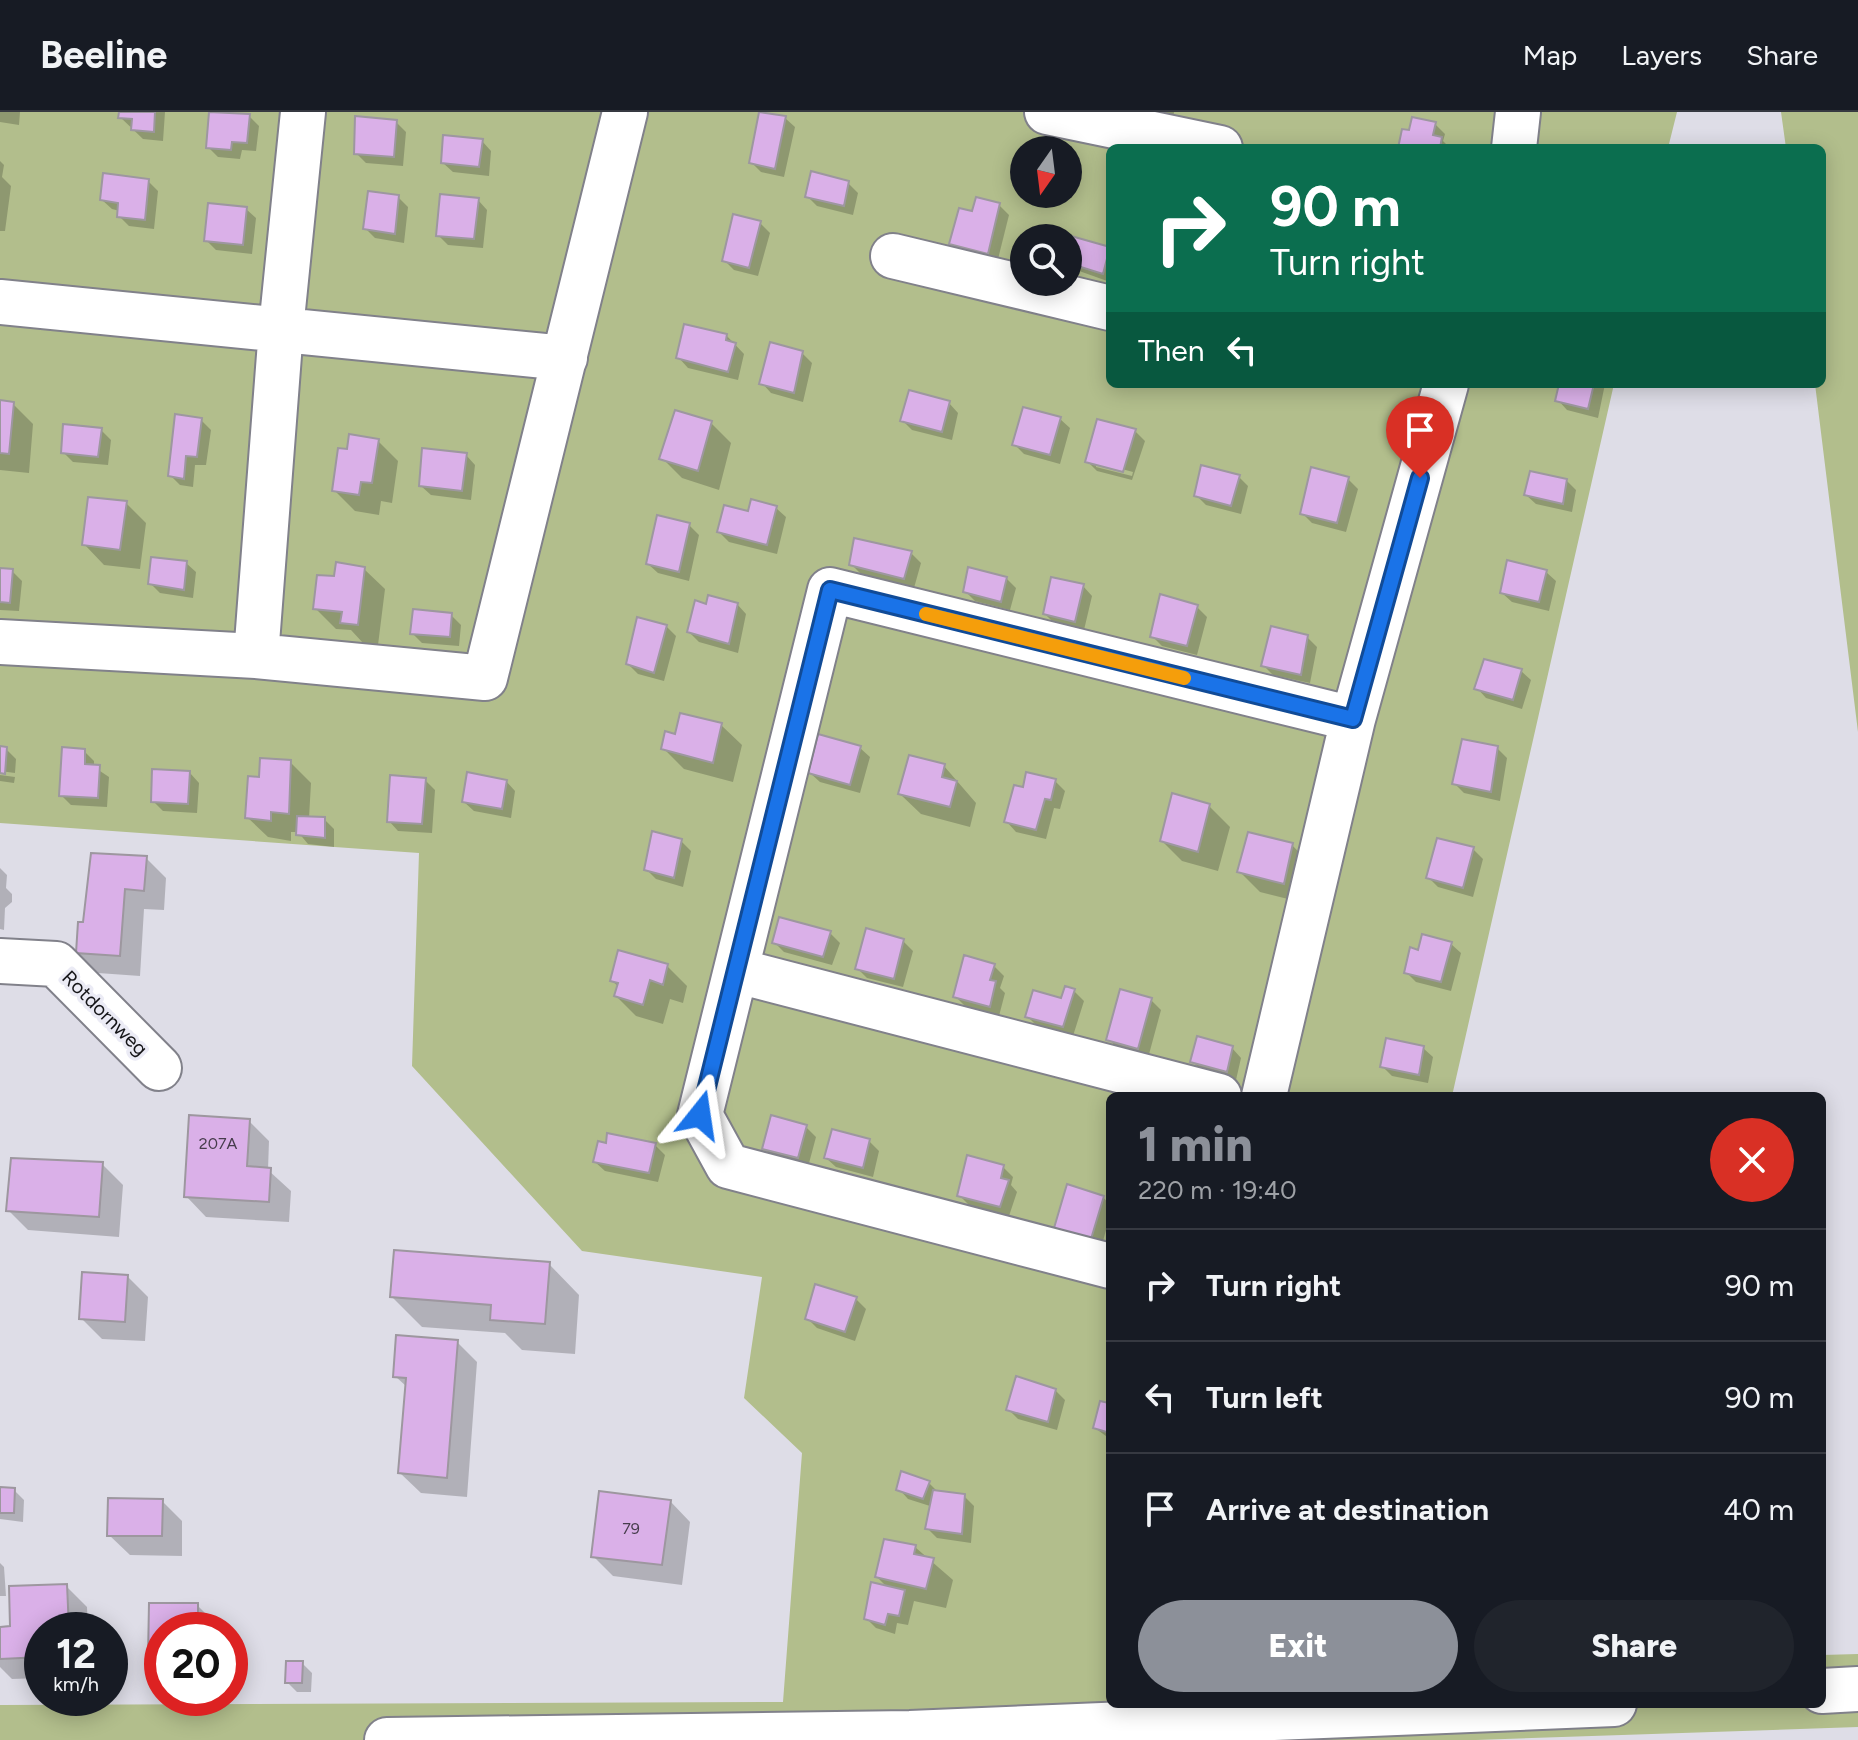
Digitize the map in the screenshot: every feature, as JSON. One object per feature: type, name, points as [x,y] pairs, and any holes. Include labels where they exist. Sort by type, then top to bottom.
[{"type":"street","points":[[256,656],[281,329],[303,112]]},
{"type":"street","points":[[0,642],[256,656],[485,678],[625,112]]},
{"type":"street","points":[[1047,112],[1201,144]]},
{"type":"street","points":[[1514,144],[1518,112]]},
{"type":"street","points":[[893,256],[1106,307]]},
{"type":"street","points":[[0,302],[565,358]]},
{"type":"street","points":[[1265,1092],[1353,719],[1439,388]]},
{"type":"street","points":[[1106,1265],[728,1166],[700,1115],[830,590],[1353,719]]},
{"type":"street","name":"Rotdornweg","points":[[0,961],[56,964],[159,1068]]},
{"type":"street","points":[[738,971],[1204,1092]]},
{"type":"street","points":[[1826,1691],[1858,1689]]},
{"type":"street","points":[[387,1740],[910,1736],[1122,1715],[1589,1717]]},
{"type":"green space","points":[[0,112],[1677,112],[1669,144],[1106,144],[1106,388],[1613,388],[1453,1092],[1106,1092],[1106,1708],[1826,1708],[1826,1655],[1858,1654],[1858,1727],[1476,1740],[0,1740],[0,1705],[24,1705],[24,1716],[128,1716],[128,1705],[144,1704],[144,1716],[248,1716],[248,1704],[783,1702],[802,1453],[744,1398],[762,1277],[582,1251],[412,1066],[419,853],[0,823]]},
{"type":"green space","points":[[1781,112],[1858,112],[1858,732],[1815,388],[1826,388],[1826,144],[1785,144]]},
{"type":"building","points":[[119,112],[155,112],[154,132],[131,130],[132,119],[118,118]]},
{"type":"building","points":[[209,112],[250,114],[247,143],[232,142],[231,150],[206,148]]},
{"type":"building","points":[[759,112],[786,116],[775,169],[749,163]]},
{"type":"building","points":[[355,116],[397,120],[394,157],[354,154]]},
{"type":"building","points":[[1412,117],[1436,122],[1433,135],[1442,137],[1441,144],[1399,144],[1402,129],[1409,130]]},
{"type":"building","points":[[443,135],[483,139],[479,167],[441,163]]},
{"type":"building","points":[[811,171],[849,181],[844,206],[805,197]]},
{"type":"building","points":[[103,173],[149,179],[145,220],[117,217],[118,203],[100,200]]},
{"type":"building","points":[[368,191],[399,195],[395,234],[363,229]]},
{"type":"building","points":[[440,194],[479,198],[474,239],[436,236]]},
{"type":"building","points":[[976,197],[1000,203],[988,254],[949,244],[959,208],[972,211]]},
{"type":"building","points":[[208,203],[247,207],[243,245],[204,241]]},
{"type":"building","points":[[733,214],[761,221],[749,268],[722,261]]},
{"type":"building","points":[[1082,239],[1106,246],[1103,274],[1082,267]]},
{"type":"building","points":[[684,324],[727,334],[726,340],[736,343],[728,372],[676,358]]},
{"type":"building","points":[[770,342],[803,351],[794,393],[759,384]]},
{"type":"building","points":[[1558,388],[1593,388],[1588,409],[1555,401]]},
{"type":"building","points":[[909,390],[950,401],[942,432],[900,421]]},
{"type":"building","points":[[0,400],[14,402],[9,454],[0,453]]},
{"type":"building","points":[[1023,407],[1061,417],[1050,455],[1012,445]]},
{"type":"building","points":[[675,410],[712,421],[698,471],[659,459]]},
{"type":"building","points":[[175,414],[202,418],[197,457],[186,456],[184,479],[168,476]]},
{"type":"building","points":[[1097,419],[1136,429],[1123,472],[1085,462]]},
{"type":"building","points":[[63,424],[102,428],[98,457],[61,453]]},
{"type":"building","points":[[349,434],[379,439],[372,483],[361,482],[359,495],[332,491],[338,448],[347,449]]},
{"type":"building","points":[[422,448],[467,453],[462,491],[419,486]]},
{"type":"building","points":[[1201,465],[1240,475],[1231,506],[1194,496]]},
{"type":"building","points":[[1311,467],[1349,477],[1337,523],[1300,514]]},
{"type":"building","points":[[1530,471],[1567,479],[1563,504],[1524,495]]},
{"type":"building","points":[[88,497],[127,501],[120,550],[82,545]]},
{"type":"building","points":[[751,499],[777,506],[767,545],[717,532],[724,505],[748,511]]},
{"type":"building","points":[[657,515],[690,523],[679,572],[646,564]]},
{"type":"building","points":[[854,538],[912,551],[904,579],[849,565]]},
{"type":"building","points":[[151,557],[187,561],[184,590],[148,584]]},
{"type":"building","points":[[1507,560],[1547,570],[1539,602],[1500,593]]},
{"type":"building","points":[[336,562],[365,567],[358,625],[340,623],[342,612],[313,609],[317,575],[334,576]]},
{"type":"building","points":[[968,567],[1007,577],[1001,602],[963,592]]},
{"type":"building","points":[[0,568],[13,569],[10,603],[0,602]]},
{"type":"building","points":[[1051,577],[1084,584],[1075,622],[1043,614]]},
{"type":"building","points":[[1160,594],[1198,605],[1187,646],[1150,637]]},
{"type":"building","points":[[708,595],[738,603],[729,644],[687,632],[695,600],[706,604]]},
{"type":"building","points":[[413,609],[452,613],[450,637],[410,634]]},
{"type":"building","points":[[637,617],[667,625],[654,673],[626,664]]},
{"type":"building","points":[[1271,626],[1308,635],[1301,675],[1261,666]]},
{"type":"building","points":[[1484,659],[1522,669],[1513,700],[1474,689]]},
{"type":"building","points":[[680,713],[722,723],[713,763],[661,749],[665,731],[675,734]]},
{"type":"building","points":[[818,734],[861,746],[850,785],[808,773]]},
{"type":"building","points":[[1462,739],[1498,746],[1491,792],[1452,784]]},
{"type":"building","points":[[0,746],[7,747],[5,774],[0,773]]},
{"type":"building","points":[[62,747],[85,749],[85,764],[100,765],[98,798],[59,796]]},
{"type":"building","points":[[909,755],[945,764],[942,777],[957,781],[950,807],[898,794]]},
{"type":"building","points":[[260,758],[291,760],[289,814],[271,812],[271,821],[245,818],[248,776],[259,777]]},
{"type":"building","points":[[152,769],[190,771],[188,804],[151,802]]},
{"type":"building","points":[[467,772],[507,780],[502,809],[462,802]]},
{"type":"building","points":[[1026,772],[1056,779],[1051,800],[1045,799],[1036,830],[1004,822],[1014,785],[1023,787]]},
{"type":"building","points":[[390,775],[426,778],[422,824],[387,822]]},
{"type":"building","points":[[1172,793],[1210,804],[1198,852],[1160,841]]},
{"type":"building","points":[[297,816],[325,817],[325,838],[296,835]]},
{"type":"building","points":[[652,831],[682,839],[674,878],[644,870]]},
{"type":"building","points":[[1248,832],[1293,843],[1284,884],[1237,872]]},
{"type":"building","points":[[1437,838],[1474,847],[1463,888],[1426,878]]},
{"type":"building","points":[[91,853],[147,856],[144,891],[125,889],[120,956],[76,953],[78,922],[83,922]]},
{"type":"building","points":[[779,917],[831,931],[823,957],[772,943]]},
{"type":"building","points":[[866,928],[904,939],[894,979],[855,969]]},
{"type":"building","points":[[1422,934],[1452,942],[1441,982],[1404,973],[1410,947],[1418,950]]},
{"type":"building","points":[[618,950],[668,964],[663,985],[650,980],[643,1005],[614,996],[618,983],[610,981]]},
{"type":"building","points":[[964,955],[995,964],[990,980],[996,981],[990,1007],[953,997]]},
{"type":"building","points":[[1065,986],[1075,989],[1063,1027],[1025,1017],[1033,990],[1061,998]]},
{"type":"building","points":[[1120,989],[1152,998],[1138,1049],[1106,1040]]},
{"type":"building","points":[[1197,1036],[1233,1046],[1227,1072],[1190,1062]]},
{"type":"building","points":[[1386,1038],[1424,1046],[1419,1075],[1380,1067]]},
{"type":"building","points":[[189,1115],[250,1119],[247,1166],[271,1168],[269,1202],[184,1197]]},
{"type":"building","points":[[771,1115],[807,1125],[798,1158],[762,1149]]},
{"type":"building","points":[[832,1129],[870,1139],[863,1168],[824,1158]]},
{"type":"building","points":[[607,1133],[656,1143],[649,1173],[593,1162],[598,1141],[606,1143]]},
{"type":"building","points":[[967,1155],[1004,1165],[1001,1178],[1009,1180],[1000,1207],[957,1196]]},
{"type":"building","points":[[11,1158],[103,1162],[99,1217],[6,1211]]},
{"type":"building","points":[[1067,1184],[1104,1196],[1091,1239],[1054,1228]]},
{"type":"building","points":[[394,1250],[550,1262],[545,1324],[490,1320],[491,1305],[390,1297]]},
{"type":"building","points":[[82,1272],[128,1275],[125,1322],[79,1319]]},
{"type":"building","points":[[815,1284],[857,1297],[845,1332],[805,1319]]},
{"type":"building","points":[[396,1335],[458,1340],[447,1478],[398,1473],[406,1378],[393,1377]]},
{"type":"building","points":[[1016,1376],[1056,1389],[1048,1422],[1006,1410]]},
{"type":"building","points":[[1100,1401],[1106,1402],[1106,1432],[1093,1428]]},
{"type":"building","points":[[901,1471],[930,1481],[923,1499],[896,1490]]},
{"type":"building","points":[[0,1487],[15,1488],[14,1513],[0,1513]]},
{"type":"building","points":[[933,1490],[965,1494],[962,1534],[925,1529]]},
{"type":"building","points":[[599,1491],[671,1500],[662,1565],[591,1557]]},
{"type":"building","points":[[108,1498],[163,1499],[162,1536],[107,1536]]},
{"type":"building","points":[[884,1539],[916,1545],[914,1554],[934,1558],[926,1589],[875,1577]]},
{"type":"building","points":[[871,1582],[905,1590],[899,1616],[888,1614],[885,1625],[864,1619]]},
{"type":"building","points":[[67,1584],[68,1612],[24,1612],[24,1658],[0,1659],[0,1627],[10,1626],[9,1586]]},
{"type":"building","points":[[149,1603],[198,1603],[198,1612],[149,1612]]},
{"type":"building","points":[[286,1661],[303,1661],[302,1683],[285,1683]]},
{"type":"slow traffic","points":[[926,614],[1184,678]]},
{"type":"route","points":[[700,1115],[830,590],[1353,719],[1420,478]]}]
